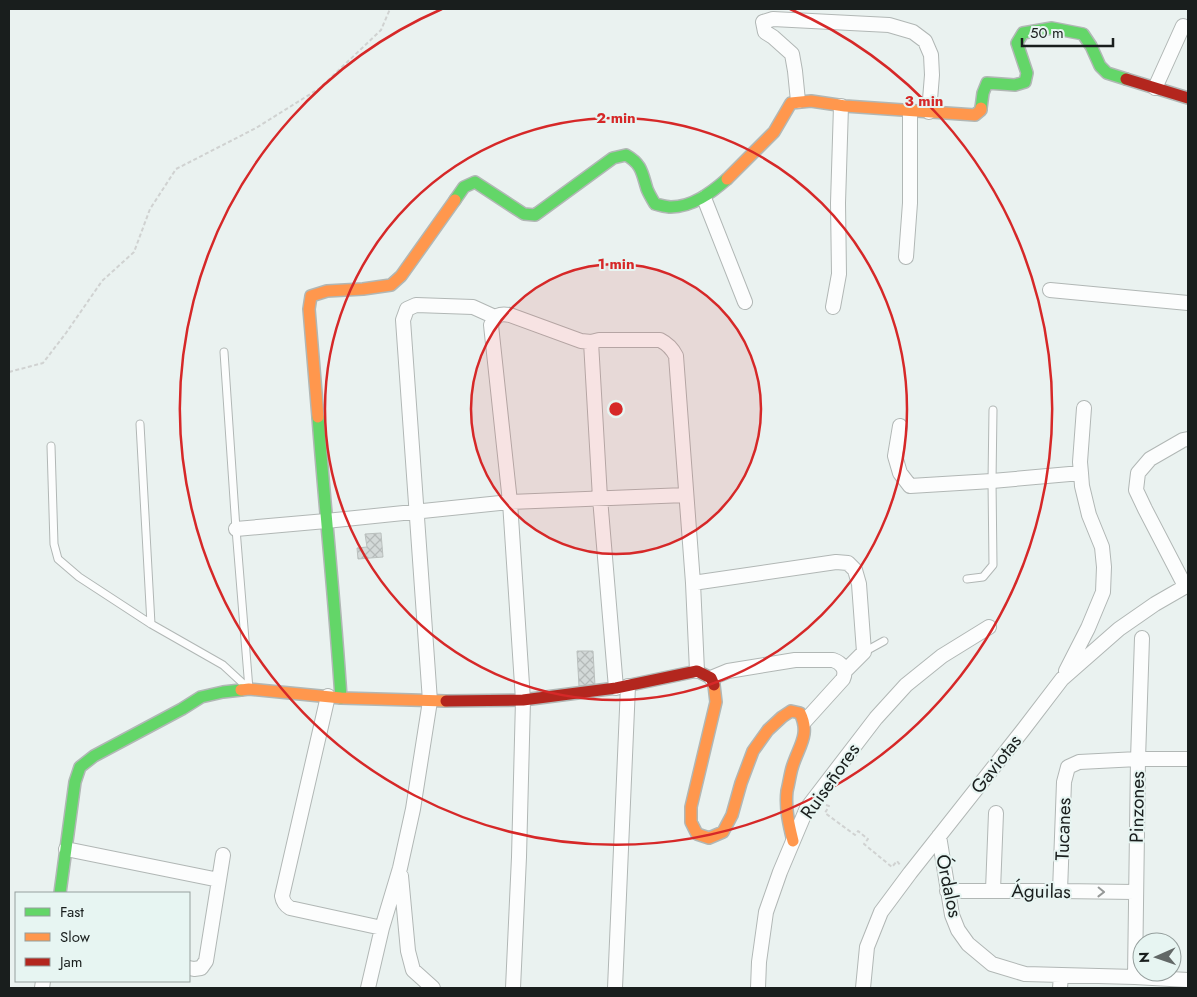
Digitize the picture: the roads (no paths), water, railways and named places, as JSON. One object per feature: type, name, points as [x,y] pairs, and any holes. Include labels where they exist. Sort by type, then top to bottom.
[{"type":"street","points":[[798,101],[792,54],[765,32],[762,22],[773,19],[889,25],[913,32],[925,41],[931,55],[932,75],[929,112]]},
{"type":"street","points":[[1155,88],[1183,26]]},
{"type":"street","points":[[382,928],[290,908],[285,904],[282,896],[335,697],[337,632],[309,309],[311,296],[327,291],[391,285],[408,268],[464,186],[475,182],[524,214],[535,215],[613,158],[626,156],[635,160],[639,166],[648,192],[656,204],[670,208],[704,198],[724,182],[775,130],[791,103],[810,101],[841,106],[975,115],[981,110],[984,87],[988,83],[1015,85],[1025,82],[1027,73],[1017,43],[1023,33],[1052,28],[1082,34],[1100,66],[1107,73],[1188,98]]},
{"type":"street","points":[[834,307],[839,274],[838,203],[841,106]]},
{"type":"street","points":[[906,257],[910,203],[910,110]]},
{"type":"street","points":[[704,198],[745,302]]},
{"type":"street","points":[[1050,290],[1188,303]]},
{"type":"street","points":[[368,988],[382,928],[400,868],[413,810],[430,701],[403,320],[407,309],[416,305],[473,308],[495,317]]},
{"type":"street","points":[[513,988],[523,700],[510,502],[491,325],[495,317],[502,313],[581,341],[660,340],[673,349],[676,356],[693,583],[697,671]]},
{"type":"street","points":[[591,342],[600,498],[622,687],[615,988]]},
{"type":"street","points":[[1062,679],[1088,628],[1103,592],[1104,567],[1102,547],[1089,515],[1082,486],[1080,462],[1084,408]]},
{"type":"street","points":[[900,426],[895,456],[900,473],[910,486],[992,481],[1081,472]]},
{"type":"street","points":[[1187,585],[1136,490],[1138,473],[1150,459],[1188,439]]},
{"type":"street","points":[[236,528],[326,521],[510,502],[686,495]]},
{"type":"street","points":[[693,583],[836,562],[848,563],[855,570],[860,584],[864,652],[845,671],[840,683],[805,721]]},
{"type":"street","name":"Gaviotas","points":[[863,988],[867,947],[881,912],[910,872],[1062,679],[1119,629],[1187,585]]},
{"type":"street","name":"Ruiseñores","points":[[758,988],[759,962],[766,912],[780,872],[807,808],[876,718],[906,685],[942,656],[989,627]]},
{"type":"street","name":"Pinzones","points":[[1135,932],[1142,638]]},
{"type":"street","points":[[711,678],[728,670],[795,660],[833,660],[840,663],[845,671]]},
{"type":"street","points":[[60,892],[75,782],[80,767],[94,756],[201,697],[249,689],[335,697],[430,701],[523,700],[622,687],[697,671],[711,678],[716,702],[691,807],[691,822],[697,834],[709,838],[723,832],[732,815],[753,751],[768,730],[782,717],[792,711],[800,713],[805,721],[805,736],[792,769],[787,795],[787,817],[793,841]]},
{"type":"street","points":[[1138,759],[1188,760]]},
{"type":"street","name":"Tucanes","points":[[1060,891],[1064,782],[1068,767],[1079,762],[1138,759]]},
{"type":"street","points":[[993,890],[996,812]]},
{"type":"street","name":"Órdalos","points":[[939,836],[947,891],[958,930],[968,944],[992,964],[1060,982],[1132,977]]},
{"type":"street","points":[[66,849],[219,880]]},
{"type":"street","points":[[190,968],[194,970],[201,968],[206,961],[224,855]]},
{"type":"street","points":[[400,868],[408,951],[413,970],[433,988]]},
{"type":"street","name":"Águilas","points":[[947,891],[1135,892]]},
{"type":"lane","points":[[224,352],[249,689]]},
{"type":"lane","points":[[966,579],[983,577],[993,565],[993,410]]},
{"type":"lane","points":[[140,424],[151,624]]},
{"type":"lane","points":[[52,446],[54,544],[58,559],[79,577],[151,624],[223,664],[249,689]]},
{"type":"lane","points":[[864,652],[884,641]]}]
